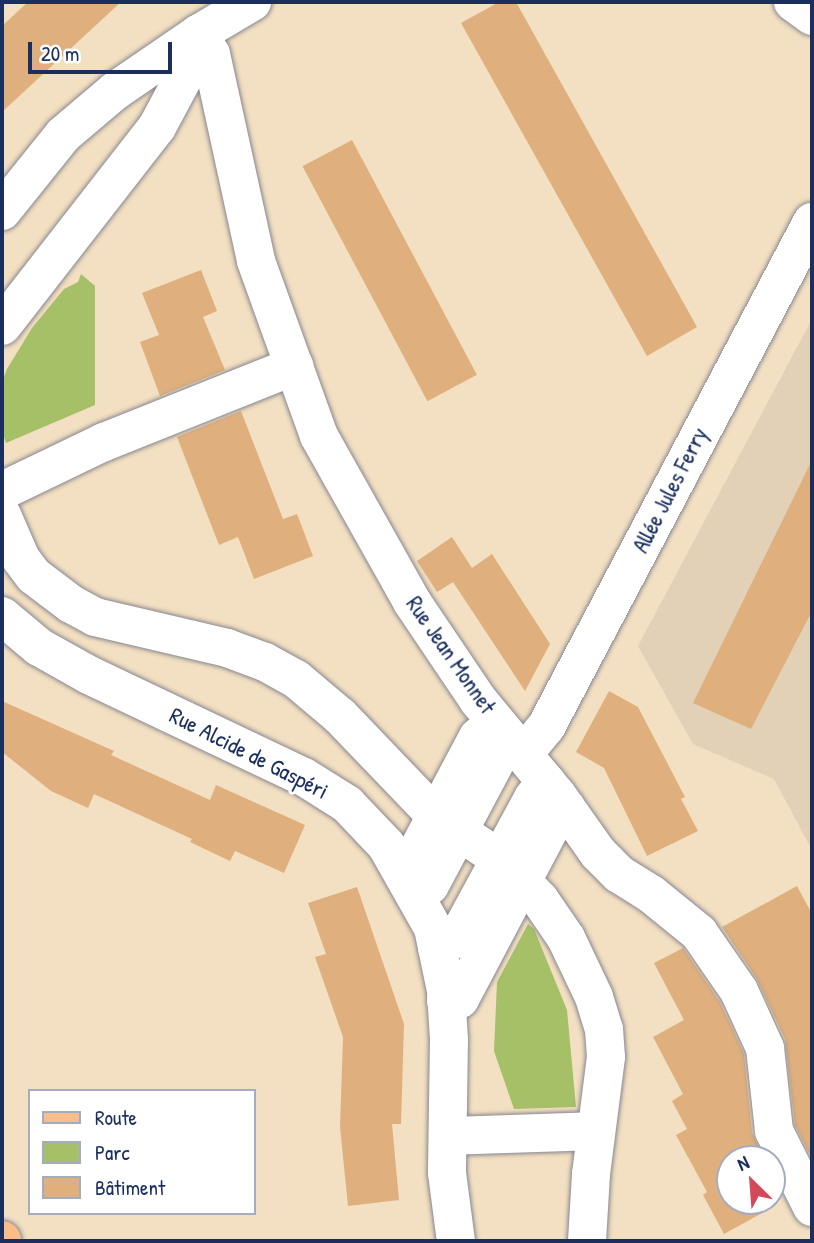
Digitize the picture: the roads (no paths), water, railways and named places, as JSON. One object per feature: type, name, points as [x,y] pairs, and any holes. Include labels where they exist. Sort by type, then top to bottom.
[{"type":"street","points":[[2,211],[63,135],[115,91],[198,34],[252,2]]},
{"type":"street","points":[[793,2],[812,16]]},
{"type":"street","points":[[2,326],[157,127],[187,71],[198,34]]},
{"type":"street","name":"Rue Jean Monnet","points":[[198,34],[211,54],[256,261],[319,436],[412,602],[529,762],[598,853],[619,874],[651,894],[699,933],[739,992],[765,1048],[774,1131],[812,1207]]},
{"type":"street","name":"Allée Jules Ferry","points":[[529,762],[812,222]]},
{"type":"street","points":[[2,491],[104,442],[294,366]]},
{"type":"street","points":[[2,515],[21,559],[48,589],[95,617],[227,648],[265,662],[296,679],[340,716],[448,824],[511,870],[566,939],[594,997],[604,1029],[606,1057],[595,1131],[587,1241]]},
{"type":"street","name":"Rue Alcide de Gaspéri","points":[[2,616],[39,647],[89,675],[304,777],[346,804],[386,845],[433,928],[437,948],[446,1001],[447,1173],[456,1241]]},
{"type":"street","points":[[409,882],[430,885],[448,824],[497,759],[529,762],[533,797],[511,870],[460,999],[446,1001]]},
{"type":"street","points":[[437,948],[457,938],[511,870]]},
{"type":"street","points":[[448,1136],[595,1131]]}]
